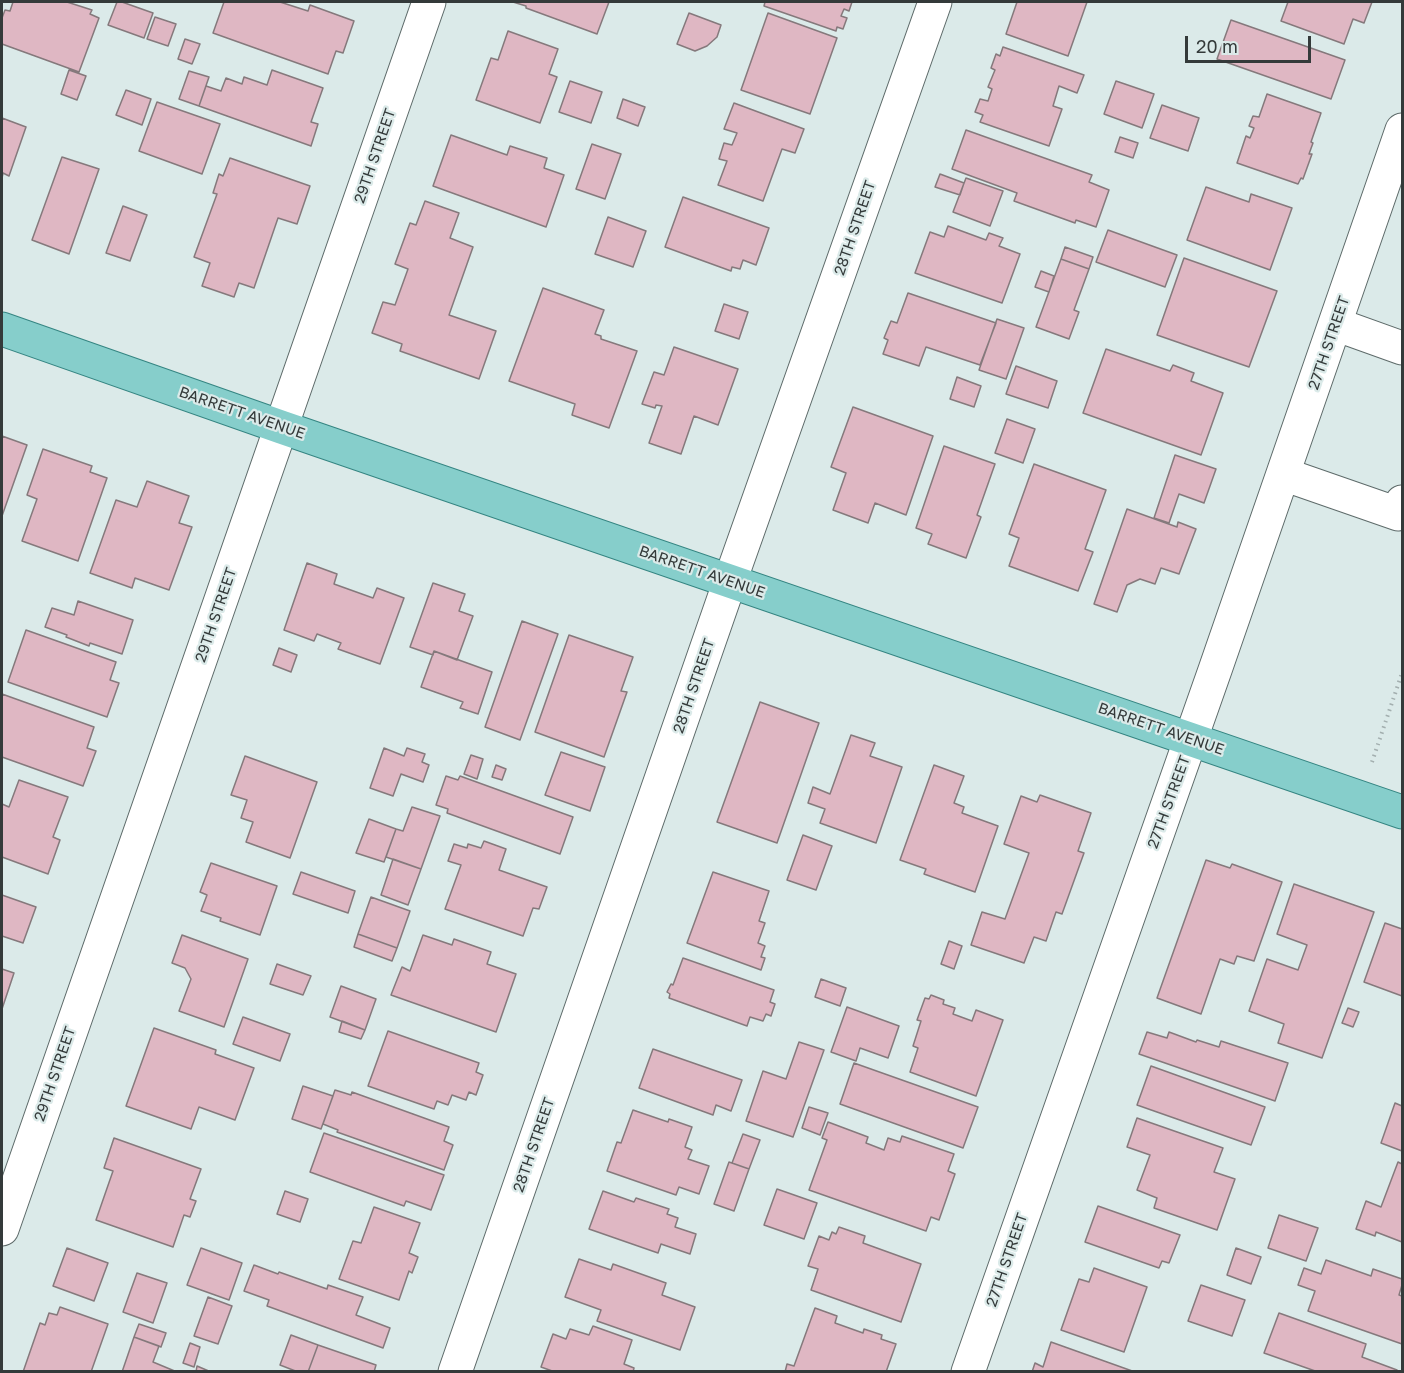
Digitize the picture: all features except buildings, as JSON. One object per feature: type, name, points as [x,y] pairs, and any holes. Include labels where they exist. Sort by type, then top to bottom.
[{"type":"main road","name":"BARRETT AVENUE","points":[[2,329],[1402,812]]},
{"type":"street","name":"29TH STREET","points":[[2,1229],[429,2]]},
{"type":"street","name":"28TH STREET","points":[[455,1371],[935,2]]},
{"type":"street","name":"27TH STREET","points":[[968,1371],[1191,739],[1402,130]]},
{"type":"street","points":[[1335,324],[1402,348]]},
{"type":"street","points":[[1283,474],[1398,514],[1402,502]]},
{"type":"path","points":[[1360,797],[1402,673]]}]
